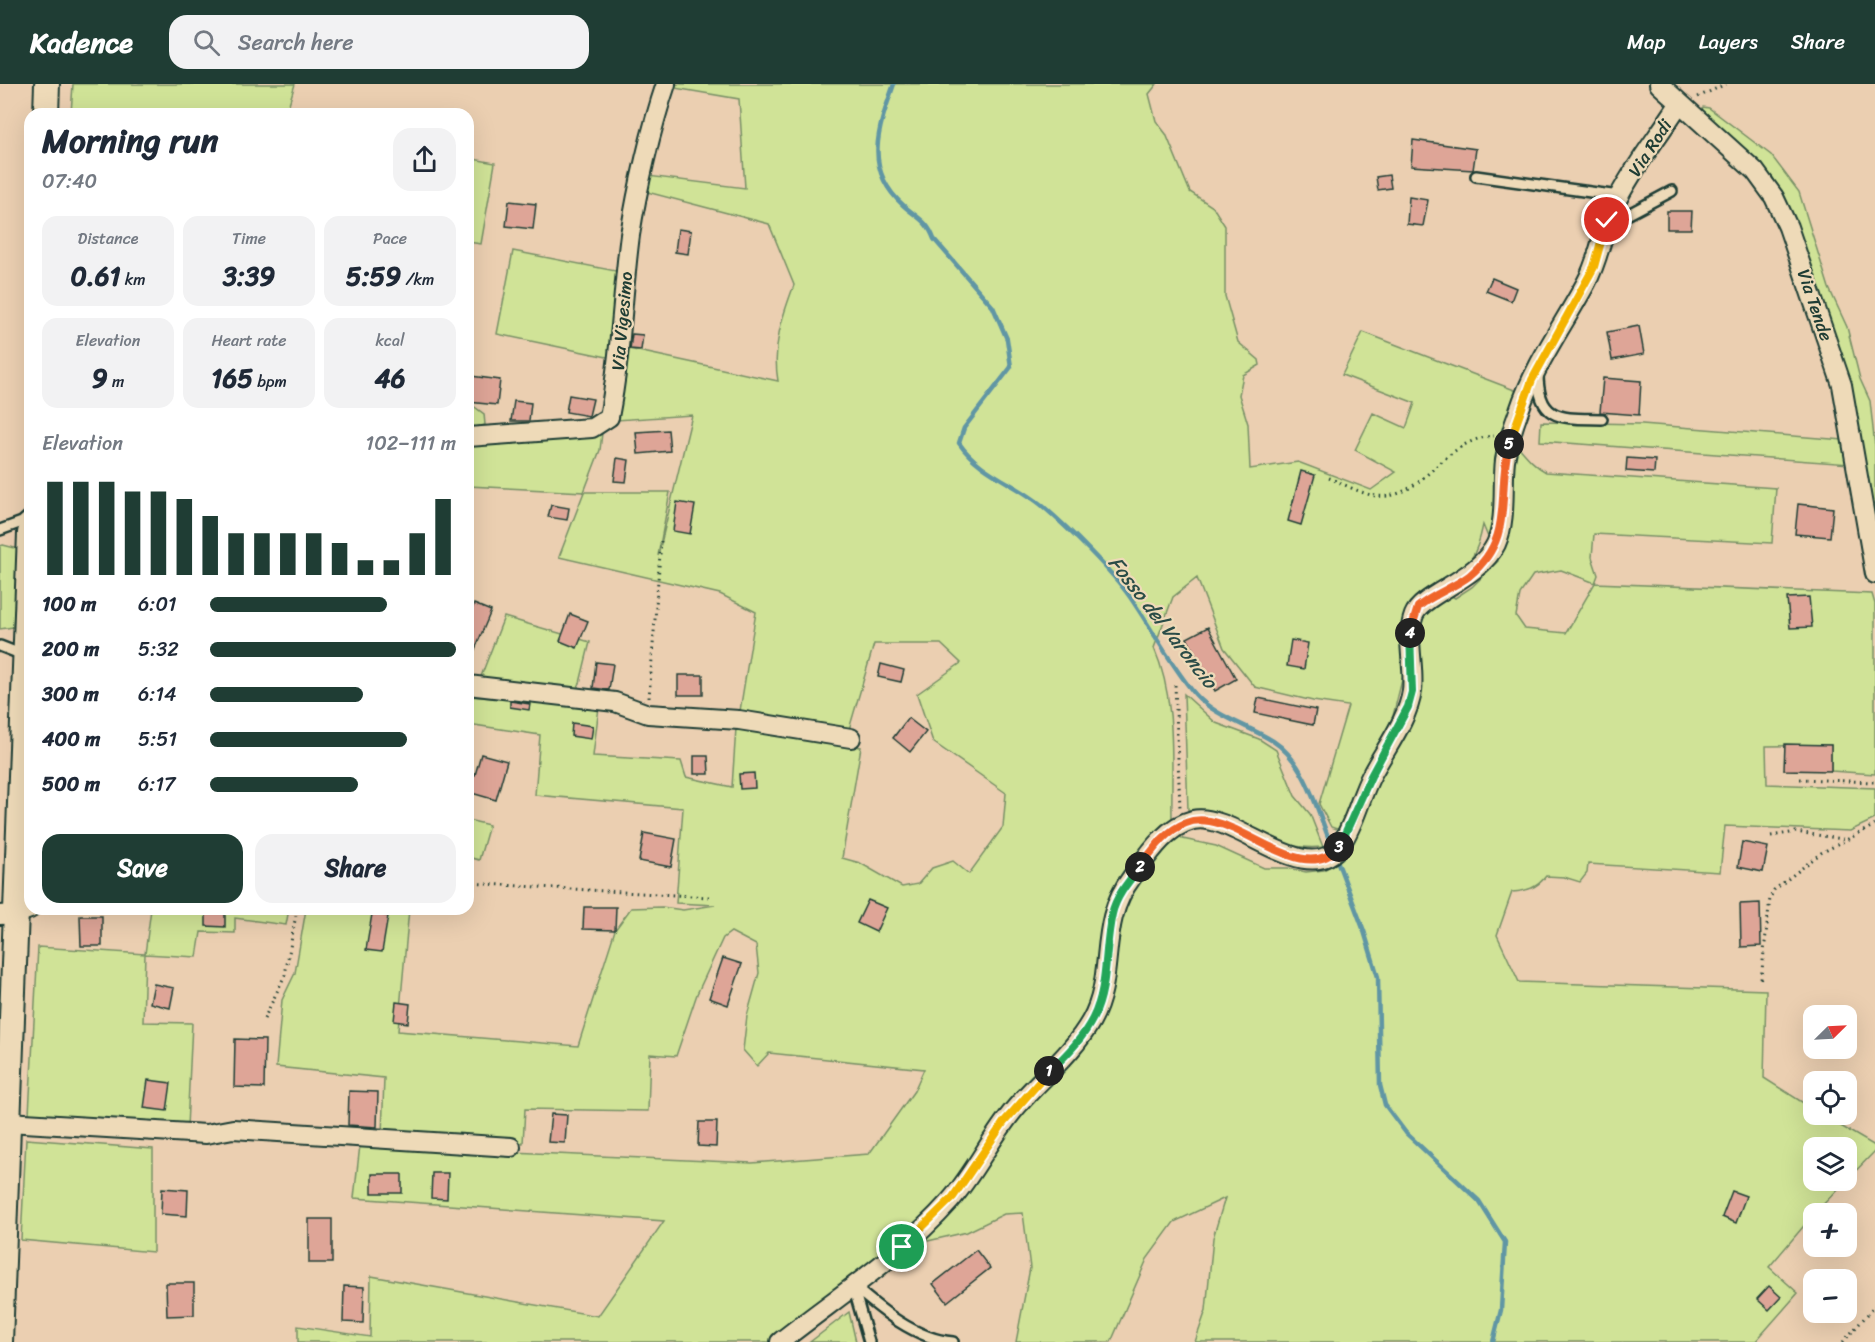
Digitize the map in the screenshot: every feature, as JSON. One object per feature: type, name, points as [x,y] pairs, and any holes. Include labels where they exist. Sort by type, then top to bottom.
[{"type":"street","points":[[46,108],[47,84]]},
{"type":"street","name":"Via Vigesimo","points":[[474,437],[592,428],[609,417],[616,379],[630,234],[666,84]]},
{"type":"street","name":"Via Tende","points":[[1659,84],[1755,171],[1774,197],[1788,227],[1842,385],[1875,574]]},
{"type":"street","name":"Via Rodi","points":[[780,1342],[902,1247],[953,1197],[1010,1114],[1082,1036],[1094,1017],[1099,1001],[1115,904],[1130,879],[1159,842],[1181,825],[1201,819],[1216,821],[1293,855],[1311,859],[1328,856],[1338,849],[1371,776],[1408,707],[1412,692],[1410,632],[1418,607],[1469,575],[1484,561],[1498,539],[1510,441],[1521,403],[1594,267],[1606,227],[1619,196],[1679,104]]},
{"type":"street","points":[[474,686],[615,702],[648,714],[739,720],[851,738]]},
{"type":"street","points":[[0,1342],[24,703]]},
{"type":"street","points":[[8,1122],[206,1134],[233,1128],[512,1147]]},
{"type":"lane","points":[[1476,176],[1619,196]]},
{"type":"lane","points":[[1606,227],[1672,191]]},
{"type":"lane","points":[[1539,366],[1539,390],[1542,403],[1549,412],[1558,417],[1602,419]]},
{"type":"lane","points":[[0,530],[24,520]]},
{"type":"lane","points":[[0,646],[24,655]]},
{"type":"lane","points":[[853,1287],[869,1342]]},
{"type":"lane","points":[[853,1287],[875,1305],[925,1336],[953,1342]]},
{"type":"path","points":[[1679,104],[1726,84]]},
{"type":"path","points":[[1329,478],[1377,496],[1401,494],[1414,487],[1444,457],[1476,440],[1494,436],[1510,441]]},
{"type":"path","points":[[648,714],[662,541]]},
{"type":"path","points":[[1175,685],[1181,825]]},
{"type":"path","points":[[1800,779],[1875,782]]},
{"type":"path","points":[[1761,979],[1770,898],[1774,890],[1805,864],[1875,825]]},
{"type":"path","points":[[1770,836],[1796,832],[1845,840]]},
{"type":"path","points":[[474,883],[709,897]]},
{"type":"path","points":[[264,1019],[285,975],[296,915]]},
{"type":"path","points":[[1843,1342],[1875,1306]]},
{"type":"green space","points":[[73,84],[295,84],[288,108],[71,108]]},
{"type":"green space","points":[[671,84],[1157,84],[1149,94],[1156,121],[1166,134],[1190,192],[1213,207],[1225,226],[1225,296],[1238,342],[1259,360],[1260,365],[1243,375],[1239,395],[1248,424],[1250,469],[1298,462],[1371,490],[1396,472],[1355,450],[1373,413],[1406,428],[1415,403],[1342,375],[1363,332],[1517,391],[1504,431],[1529,459],[1546,472],[1776,488],[1772,543],[1594,534],[1592,557],[1598,575],[1595,583],[1872,594],[1875,604],[1875,774],[1831,771],[1831,745],[1766,746],[1767,784],[1875,788],[1875,819],[1850,831],[1725,826],[1720,872],[1588,864],[1587,873],[1580,882],[1564,877],[1546,876],[1531,888],[1512,892],[1497,935],[1519,982],[1766,990],[1764,1078],[1803,1103],[1803,1125],[1839,1125],[1875,1146],[1875,1151],[1857,1170],[1857,1137],[1803,1137],[1803,1191],[1836,1191],[1825,1203],[1803,1203],[1803,1227],[1769,1267],[1798,1293],[1755,1342],[1195,1342],[1206,1310],[1213,1238],[1225,1198],[1174,1222],[1147,1259],[1111,1342],[1016,1342],[1030,1268],[1023,1213],[1004,1214],[967,1232],[902,1247],[780,1342],[298,1342],[298,1326],[370,1337],[371,1276],[598,1316],[664,1221],[354,1198],[360,1145],[752,1163],[869,1154],[914,1091],[924,1069],[769,1053],[757,1066],[743,1050],[747,1016],[759,973],[756,945],[731,932],[723,938],[697,994],[676,1056],[650,1054],[648,1111],[525,1109],[523,1143],[382,1135],[384,1078],[276,1067],[282,1000],[295,973],[305,915],[408,915],[398,1031],[578,1046],[615,930],[631,908],[662,907],[683,910],[715,905],[676,903],[683,808],[535,795],[540,735],[474,725],[474,697],[599,707],[593,756],[681,761],[686,777],[732,787],[736,728],[861,747],[842,858],[860,863],[902,887],[918,884],[932,868],[953,861],[969,874],[1003,827],[1006,793],[933,742],[917,694],[961,663],[941,644],[874,644],[848,733],[740,711],[756,612],[720,594],[559,557],[584,492],[670,492],[658,556],[692,415],[616,420],[624,348],[778,381],[777,344],[782,320],[794,285],[769,224],[647,192],[648,176],[745,188],[739,99],[669,87]],"holes":[[[1483,525],[1498,561],[1472,587],[1455,598],[1437,587],[1469,562],[1477,548]],[[1561,570],[1595,583],[1566,633],[1525,629],[1516,616],[1520,594],[1533,575]],[[1197,578],[1224,648],[1255,687],[1313,701],[1348,706],[1319,804],[1331,827],[1340,830],[1393,716],[1407,660],[1422,683],[1416,709],[1393,756],[1381,773],[1343,857],[1324,870],[1306,872],[1288,868],[1264,868],[1216,846],[1183,839],[1166,823],[1172,818],[1170,710],[1154,648],[1173,597]]]},
{"type":"green space","points":[[1703,107],[1709,108],[1771,155],[1799,192],[1829,288],[1847,327],[1860,379],[1870,401],[1875,447],[1875,541],[1862,444],[1852,397],[1789,208],[1773,178],[1701,112]]},
{"type":"green space","points":[[474,159],[495,163],[481,244],[474,243]]},
{"type":"green space","points":[[513,251],[621,272],[612,358],[497,334]]},
{"type":"green space","points":[[474,406],[484,414],[485,425],[474,428]]},
{"type":"green space","points":[[1541,422],[1642,424],[1844,440],[1850,464],[1540,441]]},
{"type":"green space","points":[[592,431],[602,433],[600,450],[584,492],[474,486],[474,444]]},
{"type":"green space","points":[[0,546],[19,549],[13,627],[0,629]]},
{"type":"green space","points":[[504,617],[590,642],[580,683],[576,690],[480,679]]},
{"type":"green space","points":[[1184,694],[1216,723],[1259,739],[1276,750],[1295,796],[1310,814],[1323,847],[1301,847],[1280,843],[1214,811],[1188,810]]},
{"type":"green space","points":[[474,821],[489,825],[479,860],[474,859]]},
{"type":"green space","points":[[150,915],[288,915],[286,925],[235,918],[235,933],[201,932],[197,957],[145,954]]},
{"type":"green space","points":[[38,947],[145,954],[143,1022],[192,1023],[187,1127],[29,1114]]},
{"type":"green space","points":[[26,1139],[153,1149],[153,1252],[21,1240]]},
{"type":"green space","points":[[849,1312],[856,1342],[810,1342]]},
{"type":"building","points":[[1413,140],[1476,149],[1473,170],[1411,166]]},
{"type":"building","points":[[1389,175],[1391,188],[1378,190],[1376,177]]},
{"type":"building","points":[[1409,197],[1428,200],[1423,226],[1407,224]]},
{"type":"building","points":[[509,201],[536,204],[533,229],[506,226]]},
{"type":"building","points":[[1667,211],[1692,211],[1691,229],[1667,229]]},
{"type":"building","points":[[678,229],[691,231],[688,254],[675,252]]},
{"type":"building","points":[[1492,278],[1516,288],[1511,301],[1486,291]]},
{"type":"building","points":[[1639,326],[1644,354],[1612,360],[1607,332]]},
{"type":"building","points":[[632,334],[643,335],[641,350],[630,349]]},
{"type":"building","points":[[474,376],[500,380],[497,405],[474,403]]},
{"type":"building","points":[[1603,378],[1641,381],[1639,415],[1600,412]]},
{"type":"building","points":[[569,395],[593,399],[589,416],[566,412]]},
{"type":"building","points":[[514,401],[531,403],[529,421],[511,421]]},
{"type":"building","points":[[668,430],[670,451],[638,454],[636,432]]},
{"type":"building","points":[[617,458],[629,460],[626,482],[614,481]]},
{"type":"building","points":[[1627,458],[1655,460],[1654,473],[1626,471]]},
{"type":"building","points":[[1301,471],[1315,475],[1301,525],[1288,521]]},
{"type":"building","points":[[677,502],[695,505],[690,534],[673,531]]},
{"type":"building","points":[[1798,504],[1833,508],[1830,537],[1795,534]]},
{"type":"building","points":[[551,505],[569,508],[567,520],[548,517]]},
{"type":"building","points":[[1809,597],[1812,627],[1790,628],[1787,598]]},
{"type":"building","points":[[474,604],[491,611],[474,652]]},
{"type":"building","points":[[570,614],[588,621],[577,648],[560,641]]},
{"type":"building","points":[[1208,627],[1236,679],[1215,691],[1187,638]]},
{"type":"building","points":[[1291,640],[1308,643],[1304,669],[1287,666]]},
{"type":"building","points":[[596,662],[613,664],[609,690],[593,688]]},
{"type":"building","points":[[881,664],[904,670],[901,682],[878,677]]},
{"type":"building","points":[[678,675],[703,675],[703,695],[678,695]]},
{"type":"building","points":[[1258,698],[1316,710],[1313,725],[1255,713]]},
{"type":"building","points":[[510,701],[530,704],[529,710],[510,707]]},
{"type":"building","points":[[908,718],[926,732],[910,752],[893,738]]},
{"type":"building","points":[[572,723],[593,726],[591,739],[571,736]]},
{"type":"building","points":[[1785,744],[1831,745],[1831,771],[1784,770]]},
{"type":"building","points":[[481,754],[507,761],[496,800],[474,794],[475,775]]},
{"type":"building","points":[[694,756],[708,756],[709,774],[694,774]]},
{"type":"building","points":[[754,773],[755,788],[740,789],[739,774]]},
{"type":"building","points":[[644,833],[676,839],[671,867],[639,861]]},
{"type":"building","points":[[1742,842],[1768,847],[1763,872],[1738,867]]},
{"type":"building","points":[[868,900],[887,908],[876,932],[857,923]]},
{"type":"building","points":[[1760,903],[1761,946],[1741,947],[1740,904]]},
{"type":"building","points":[[584,907],[616,907],[615,930],[583,929]]},
{"type":"building","points":[[206,915],[225,915],[225,927],[206,926]]},
{"type":"building","points":[[372,915],[388,916],[382,952],[366,950]]},
{"type":"building","points":[[80,916],[102,916],[102,946],[81,946]]},
{"type":"building","points":[[723,958],[742,964],[728,1005],[709,998]]},
{"type":"building","points":[[154,984],[174,988],[170,1008],[150,1003]]},
{"type":"building","points":[[396,1002],[410,1004],[408,1023],[394,1021]]},
{"type":"building","points":[[235,1039],[265,1040],[264,1088],[234,1087]]},
{"type":"building","points":[[148,1080],[171,1083],[167,1111],[144,1108]]},
{"type":"building","points":[[349,1091],[378,1092],[377,1127],[348,1125]]},
{"type":"building","points":[[551,1114],[567,1115],[565,1143],[548,1142]]},
{"type":"building","points":[[699,1122],[717,1122],[716,1147],[698,1146]]},
{"type":"building","points":[[432,1173],[448,1173],[447,1199],[431,1198]]},
{"type":"building","points":[[372,1174],[402,1174],[402,1193],[372,1193]]},
{"type":"building","points":[[162,1188],[188,1190],[187,1216],[161,1214]]},
{"type":"building","points":[[1732,1191],[1746,1196],[1736,1223],[1722,1217]]},
{"type":"building","points":[[309,1219],[332,1219],[332,1263],[309,1263]]},
{"type":"building","points":[[976,1250],[990,1268],[947,1302],[933,1284]]},
{"type":"building","points":[[166,1283],[194,1283],[194,1315],[167,1316]]},
{"type":"building","points":[[344,1286],[364,1287],[363,1323],[343,1322]]},
{"type":"building","points":[[1769,1286],[1781,1297],[1769,1310],[1757,1299]]},
{"type":"waterway","name":"Fosso del Varoncio","points":[[894,84],[879,133],[878,163],[882,177],[890,191],[925,223],[934,239],[993,307],[1007,339],[1011,367],[964,428],[959,443],[988,471],[1045,508],[1101,563],[1122,586],[1177,671],[1203,702],[1222,715],[1273,741],[1284,750],[1310,789],[1332,847]]},
{"type":"waterway","name":"Fosso del Varoncio","points":[[1335,855],[1364,931],[1378,977],[1380,1085],[1385,1105],[1406,1133],[1479,1201],[1505,1242],[1501,1310],[1493,1342]]},
{"type":"route","points":[[902,1247],[953,1197],[1016,1107],[1082,1036],[1094,1017],[1099,1001],[1115,904],[1130,879],[1168,833],[1187,822],[1208,819],[1274,849],[1303,858],[1323,858],[1338,849],[1371,776],[1408,707],[1412,692],[1410,632],[1418,607],[1469,575],[1484,561],[1498,539],[1506,456],[1521,403],[1556,332],[1586,285],[1594,267],[1607,220]]}]
